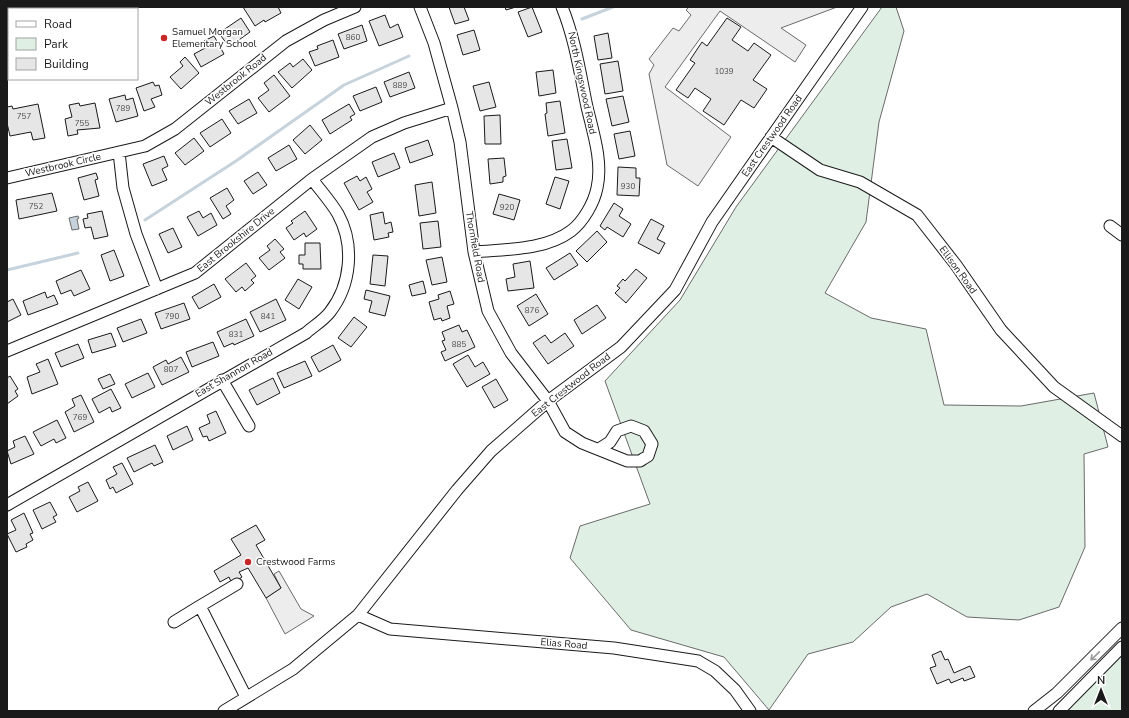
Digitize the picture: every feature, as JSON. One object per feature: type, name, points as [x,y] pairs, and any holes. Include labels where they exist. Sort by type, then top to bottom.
[{"type":"street","name":"Westbrook Road","points":[[119,152],[145,146],[176,129],[286,41],[324,20],[355,7]]},
{"type":"street","name":"Thornfield Road","points":[[420,7],[434,43],[460,142],[474,252],[488,311],[511,353],[548,401],[565,432],[582,443],[598,449]]},
{"type":"street","name":"North Kingswood Road","points":[[474,252],[545,245],[571,231],[587,212],[597,188],[599,161],[576,51],[562,7]]},
{"type":"street","name":"East Crestwood Road","points":[[224,711],[293,669],[358,615],[457,490],[486,457],[548,401],[621,347],[675,290],[712,222],[862,7]]},
{"type":"street","name":"East Brookshire Drive","points":[[7,351],[195,273],[312,179],[372,137],[404,123],[452,108]]},
{"type":"street","name":"Ellison Road","points":[[771,137],[820,170],[860,182],[917,215],[956,265],[1001,330],[1054,387],[1122,436]]},
{"type":"street","name":"Westbrook Circle","points":[[7,178],[119,152]]},
{"type":"street","points":[[119,152],[123,188],[136,234],[157,289]]},
{"type":"street","name":"East Shannon Road","points":[[7,505],[306,333],[329,314],[342,293],[348,268],[347,240],[338,214],[312,179]]},
{"type":"street","points":[[1110,226],[1122,235]]},
{"type":"street","points":[[222,380],[249,426]]},
{"type":"street","points":[[174,622],[237,584]]},
{"type":"street","points":[[200,606],[246,697]]},
{"type":"street","name":"Elias Road","points":[[358,615],[390,629],[614,648],[698,661],[715,671],[735,690],[750,711]]},
{"type":"street","points":[[1034,711],[1057,693],[1122,628]]},
{"type":"street","points":[[1058,711],[1122,647]]},
{"type":"green space","points":[[7,7],[13,7],[8,8],[7,55]]},
{"type":"green space","points":[[882,7],[896,7],[904,31],[879,122],[866,222],[825,293],[871,318],[926,329],[944,405],[1021,406],[1094,393],[1108,447],[1084,454],[1085,547],[1059,607],[1019,620],[967,617],[927,594],[891,607],[853,642],[808,654],[769,710],[724,657],[631,630],[570,558],[580,526],[650,504],[605,381],[680,300],[736,207]]},
{"type":"green space","points":[[1122,651],[1122,711],[1063,711]]},
{"type":"shaded area","points":[[689,7],[837,7],[781,28],[806,45],[795,62],[720,11],[665,87],[731,137],[698,186],[667,165],[649,74],[654,65],[649,59],[673,28],[679,31],[691,15],[686,10]]},
{"type":"shaded area","points":[[78,216],[79,218],[77,219],[79,229],[72,230],[69,218]]},
{"type":"shaded area","points":[[279,571],[301,609],[314,616],[285,634],[266,598],[281,588],[274,574]]},
{"type":"building","points":[[243,7],[278,7],[281,13],[265,22],[264,20],[255,26]]},
{"type":"building","points":[[449,7],[464,7],[469,20],[455,24]]},
{"type":"building","points":[[505,7],[516,7],[506,10]]},
{"type":"building","points":[[532,7],[542,32],[528,37],[518,12]]},
{"type":"building","points":[[385,15],[390,28],[398,24],[403,37],[379,46],[369,21]]},
{"type":"building","points":[[241,18],[250,32],[229,47],[219,33]]},
{"type":"building","points":[[727,18],[741,27],[732,40],[748,51],[754,43],[771,55],[753,80],[767,89],[754,108],[741,100],[724,125],[703,111],[711,99],[695,88],[688,98],[676,90],[695,63],[690,60],[702,42],[707,46]]},
{"type":"building","points":[[362,25],[367,41],[344,49],[338,34]]},
{"type":"building","points":[[474,30],[480,50],[463,55],[457,35]]},
{"type":"building","points":[[608,33],[612,58],[598,60],[594,36]]},
{"type":"building","points":[[214,36],[224,54],[201,67],[194,54],[207,47],[204,41]]},
{"type":"building","points":[[333,40],[339,57],[315,66],[309,52],[318,49],[317,46]]},
{"type":"building","points":[[185,57],[199,73],[181,89],[170,77],[183,66],[180,62]]},
{"type":"building","points":[[303,59],[312,70],[292,88],[278,72],[290,63],[293,67]]},
{"type":"building","points":[[618,61],[623,91],[605,94],[600,64]]},
{"type":"building","points":[[553,70],[556,93],[539,96],[536,72]]},
{"type":"building","points":[[409,72],[415,88],[390,97],[384,82]]},
{"type":"building","points":[[274,75],[290,96],[269,112],[258,98],[269,90],[264,83]]},
{"type":"building","points":[[153,82],[155,86],[159,85],[162,95],[151,99],[155,107],[144,111],[136,88]]},
{"type":"building","points":[[489,82],[496,107],[480,111],[473,86]]},
{"type":"building","points":[[376,87],[382,102],[360,111],[353,96]]},
{"type":"building","points":[[125,95],[126,100],[133,98],[138,116],[116,122],[109,99]]},
{"type":"building","points":[[623,96],[629,122],[612,126],[606,99]]},
{"type":"building","points":[[249,99],[257,113],[238,124],[229,111]]},
{"type":"building","points":[[560,101],[565,133],[548,136],[545,114],[547,113],[546,103]]},
{"type":"building","points":[[79,103],[80,106],[95,103],[100,128],[77,130],[78,134],[68,136],[65,119],[72,117],[69,105]]},
{"type":"building","points":[[38,104],[45,138],[33,140],[31,132],[10,136],[7,123],[7,107],[12,106],[13,109]]},
{"type":"building","points":[[349,104],[355,114],[350,117],[352,120],[330,134],[322,120]]},
{"type":"building","points":[[500,115],[501,144],[485,144],[484,116]]},
{"type":"building","points":[[222,119],[231,133],[210,147],[200,133]]},
{"type":"building","points":[[310,125],[322,140],[305,154],[293,140]]},
{"type":"building","points":[[630,131],[635,156],[619,159],[614,134]]},
{"type":"building","points":[[194,138],[204,151],[185,165],[175,153]]},
{"type":"building","points":[[567,139],[572,168],[556,170],[552,141]]},
{"type":"building","points":[[428,140],[433,155],[410,163],[405,148]]},
{"type":"building","points":[[289,145],[297,159],[276,171],[268,158]]},
{"type":"building","points":[[394,153],[400,168],[378,177],[372,162]]},
{"type":"building","points":[[164,156],[168,166],[162,169],[167,180],[152,186],[143,164]]},
{"type":"building","points":[[504,158],[506,176],[503,177],[503,182],[490,184],[488,159]]},
{"type":"building","points":[[618,167],[636,168],[636,178],[640,178],[639,196],[617,195]]},
{"type":"building","points":[[258,172],[267,185],[253,194],[244,181]]},
{"type":"building","points":[[96,173],[98,179],[95,180],[99,196],[84,200],[78,178]]},
{"type":"building","points":[[357,176],[360,181],[366,177],[372,189],[367,192],[373,202],[359,210],[344,183]]},
{"type":"building","points":[[555,177],[569,181],[560,209],[546,204]]},
{"type":"building","points":[[432,182],[436,213],[419,216],[415,185]]},
{"type":"building","points":[[227,188],[234,200],[226,206],[231,214],[223,219],[210,198]]},
{"type":"building","points":[[52,193],[57,211],[19,219],[16,200]]},
{"type":"building","points":[[499,194],[520,200],[514,220],[493,214]]},
{"type":"building","points":[[614,203],[623,209],[619,216],[631,224],[623,237],[607,227],[605,230],[600,226]]},
{"type":"building","points":[[102,211],[108,236],[94,239],[91,227],[85,228],[83,219],[88,218],[87,214]]},
{"type":"building","points":[[199,211],[203,218],[211,213],[217,225],[198,236],[187,217]]},
{"type":"building","points":[[305,211],[317,229],[306,237],[304,233],[294,240],[286,228],[293,223],[291,221]]},
{"type":"building","points":[[383,212],[385,224],[391,222],[393,232],[388,233],[389,237],[374,240],[370,215]]},
{"type":"building","points":[[651,219],[664,226],[657,239],[665,243],[659,254],[638,243]]},
{"type":"building","points":[[438,221],[441,247],[423,249],[420,223]]},
{"type":"building","points":[[173,228],[182,247],[168,253],[159,234]]},
{"type":"building","points":[[597,231],[607,242],[587,262],[576,251]]},
{"type":"building","points":[[275,239],[284,249],[280,252],[285,258],[269,270],[259,258],[270,250],[267,246]]},
{"type":"building","points":[[305,243],[320,243],[321,269],[303,269],[303,264],[299,264],[299,255],[305,255]]},
{"type":"building","points":[[114,250],[124,276],[110,281],[101,255]]},
{"type":"building","points":[[570,253],[578,265],[554,280],[546,268]]},
{"type":"building","points":[[373,255],[388,256],[385,286],[370,284]]},
{"type":"building","points":[[442,257],[447,282],[432,285],[426,260]]},
{"type":"building","points":[[530,261],[534,288],[508,291],[506,279],[515,277],[513,264]]},
{"type":"building","points":[[246,263],[256,276],[251,280],[254,283],[245,291],[242,287],[236,292],[225,279]]},
{"type":"building","points":[[636,269],[647,278],[626,303],[615,293],[620,288],[617,286],[623,279],[625,281]]},
{"type":"building","points":[[81,270],[90,289],[74,296],[71,290],[61,294],[56,281]]},
{"type":"building","points":[[298,279],[312,287],[299,309],[285,300]]},
{"type":"building","points":[[423,281],[426,293],[412,296],[409,285]]},
{"type":"building","points":[[214,284],[221,297],[199,309],[192,297]]},
{"type":"building","points":[[366,290],[390,296],[385,316],[369,312],[372,301],[364,299]]},
{"type":"building","points":[[450,291],[454,304],[447,306],[450,318],[442,321],[441,318],[434,320],[429,302],[439,299],[438,295]]},
{"type":"building","points":[[45,292],[47,298],[54,295],[58,304],[28,315],[23,301]]},
{"type":"building","points":[[536,294],[548,314],[529,326],[517,306]]},
{"type":"building","points":[[13,299],[21,315],[7,322],[7,302]]},
{"type":"building","points":[[276,299],[286,320],[260,332],[250,312]]},
{"type":"building","points":[[184,303],[190,319],[161,329],[155,313]]},
{"type":"building","points":[[597,305],[606,318],[582,334],[574,320]]},
{"type":"building","points":[[354,317],[367,327],[351,347],[338,338]]},
{"type":"building","points":[[141,319],[147,333],[123,342],[117,328]]},
{"type":"building","points":[[246,319],[254,336],[234,345],[233,343],[224,347],[217,332]]},
{"type":"building","points":[[459,325],[462,332],[467,330],[475,347],[445,361],[441,352],[446,350],[442,341],[445,340],[442,332]]},
{"type":"building","points":[[111,333],[116,346],[92,353],[88,340]]},
{"type":"building","points":[[565,333],[574,346],[548,364],[533,343],[545,335],[551,343]]},
{"type":"building","points":[[213,342],[219,356],[192,367],[186,352]]},
{"type":"building","points":[[78,344],[84,358],[61,367],[55,353]]},
{"type":"building","points":[[333,345],[341,360],[319,372],[311,357]]},
{"type":"building","points":[[468,355],[475,367],[483,362],[490,374],[467,387],[453,364]]},
{"type":"building","points":[[181,357],[189,372],[162,385],[153,367],[166,360],[168,364]]},
{"type":"building","points":[[48,359],[58,384],[32,394],[27,377],[40,372],[36,364]]},
{"type":"building","points":[[305,361],[312,376],[284,388],[277,373]]},
{"type":"building","points":[[148,373],[155,387],[132,398],[125,384]]},
{"type":"building","points":[[110,374],[115,384],[103,389],[98,379]]},
{"type":"building","points":[[10,376],[18,389],[15,391],[18,396],[7,404],[7,378]]},
{"type":"building","points":[[273,378],[280,393],[257,405],[249,390]]},
{"type":"building","points":[[496,379],[508,400],[494,408],[482,387]]},
{"type":"building","points":[[111,389],[121,408],[112,412],[110,407],[99,413],[92,399]]},
{"type":"building","points":[[81,395],[94,422],[74,432],[65,412],[75,406],[72,399]]},
{"type":"building","points":[[216,411],[226,433],[209,441],[207,436],[203,437],[199,428],[210,423],[207,415]]},
{"type":"building","points":[[57,420],[66,438],[56,443],[54,439],[41,446],[33,432]]},
{"type":"building","points":[[187,426],[193,440],[173,450],[167,436]]},
{"type":"building","points":[[25,436],[34,454],[11,464],[7,451],[15,447],[13,441]]},
{"type":"building","points":[[155,445],[163,462],[154,466],[152,463],[134,472],[127,458]]},
{"type":"building","points":[[122,463],[133,484],[116,493],[113,487],[110,489],[106,480],[117,474],[113,467]]},
{"type":"building","points":[[88,482],[98,501],[77,512],[69,497],[80,491],[78,487]]},
{"type":"building","points":[[50,502],[57,515],[53,517],[56,522],[42,529],[33,510]]},
{"type":"building","points":[[24,513],[33,533],[30,534],[33,540],[26,544],[27,547],[16,552],[7,534],[16,530],[11,520]]},
{"type":"building","name":"Crestwood Farms","points":[[256,525],[265,540],[256,545],[281,588],[266,598],[248,568],[239,572],[242,577],[232,584],[229,577],[220,582],[214,571],[241,555],[231,539]]},
{"type":"building","points":[[941,651],[945,660],[948,659],[954,673],[970,666],[975,677],[964,681],[963,678],[951,683],[949,679],[937,684],[930,668],[936,666],[932,655]]},
{"type":"waterway","points":[[582,19],[613,7]]},
{"type":"waterway","points":[[145,220],[236,161],[344,85],[409,56]]},
{"type":"waterway","points":[[7,270],[78,253]]},
{"type":"place","name":"Samuel Morgan Elementary School","points":[[164,38]]},
{"type":"place","name":"Crestwood Farms","points":[[248,562]]}]
